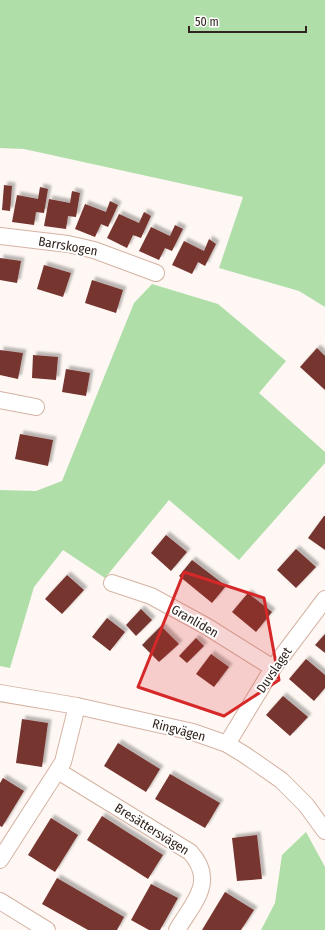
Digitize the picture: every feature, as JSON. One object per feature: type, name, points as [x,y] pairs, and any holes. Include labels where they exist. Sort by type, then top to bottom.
[{"type":"street","name":"Barrskogen","points":[[0,236],[68,244],[94,250],[156,273]]},
{"type":"street","points":[[0,400],[36,407]]},
{"type":"street","name":"Granliden","points":[[112,583],[151,596],[206,626],[273,668]]},
{"type":"street","name":"Duvslaget","points":[[227,744],[273,668],[325,599]]},
{"type":"street","name":"Ringvägen","points":[[0,693],[77,706],[193,732],[227,744],[245,754],[281,780],[306,805],[325,831]]},
{"type":"street","points":[[0,860],[64,762],[77,706]]},
{"type":"street","name":"Bresättersvägen","points":[[58,771],[190,852],[195,857],[202,871],[202,886],[177,930]]},
{"type":"street","points":[[0,901],[47,930]]},
{"type":"highlighted area","points":[[184,572],[264,598],[279,680],[224,716],[138,687]]},
{"type":"green space","points":[[0,0],[325,0],[325,307],[299,291],[219,268],[243,197],[24,149],[0,148]]},
{"type":"green space","points":[[152,284],[218,304],[286,361],[259,393],[325,452],[325,463],[239,560],[169,500],[105,578],[63,550],[34,587],[10,668],[0,666],[0,490],[36,491],[62,481],[134,303]]},
{"type":"green space","points":[[306,832],[325,867],[325,930],[261,930],[275,903],[282,855]]},
{"type":"building","points":[[4,185],[12,186],[10,211],[2,210]]},
{"type":"building","points":[[40,187],[48,189],[44,213],[36,212],[34,225],[12,222],[17,195],[38,199]]},
{"type":"building","points":[[72,191],[80,193],[76,217],[68,216],[66,229],[44,226],[49,199],[70,203]]},
{"type":"building","points":[[110,201],[118,205],[108,227],[101,224],[95,237],[75,229],[85,204],[106,212]]},
{"type":"building","points":[[144,212],[151,216],[141,238],[133,235],[127,248],[107,238],[119,214],[139,223]]},
{"type":"building","points":[[175,225],[183,229],[172,251],[165,248],[159,260],[139,251],[151,227],[170,236]]},
{"type":"building","points":[[209,239],[216,244],[205,266],[198,262],[192,274],[172,265],[184,241],[204,251]]},
{"type":"building","points":[[0,258],[21,261],[17,283],[0,280]]},
{"type":"building","points":[[44,265],[71,273],[63,297],[37,289]]},
{"type":"building","points":[[92,280],[123,290],[116,313],[85,303]]},
{"type":"building","points":[[317,348],[325,356],[325,390],[300,367]]},
{"type":"building","points":[[0,350],[23,353],[18,379],[0,375]]},
{"type":"building","points":[[33,355],[58,357],[56,380],[32,378]]},
{"type":"building","points":[[66,369],[90,373],[86,396],[62,392]]},
{"type":"building","points":[[20,434],[53,440],[48,466],[15,459]]},
{"type":"building","points":[[325,516],[325,550],[308,538]]},
{"type":"building","points":[[166,535],[187,552],[171,571],[151,553]]},
{"type":"building","points":[[296,549],[316,567],[296,588],[277,570]]},
{"type":"building","points":[[192,560],[226,586],[212,603],[179,576]]},
{"type":"building","points":[[67,575],[84,590],[62,614],[45,599]]},
{"type":"building","points":[[248,593],[272,612],[256,632],[232,612]]},
{"type":"building","points":[[141,609],[152,620],[136,636],[126,625]]},
{"type":"building","points":[[107,618],[125,632],[110,651],[92,637]]},
{"type":"building","points":[[161,626],[179,644],[159,662],[142,645]]},
{"type":"building","points":[[325,634],[325,653],[315,645]]},
{"type":"building","points":[[196,638],[204,646],[187,663],[179,656]]},
{"type":"building","points":[[211,654],[229,667],[214,687],[196,674]]},
{"type":"building","points":[[306,659],[325,675],[325,688],[314,701],[289,679]]},
{"type":"building","points":[[283,696],[308,717],[290,736],[266,715]]},
{"type":"building","points":[[22,719],[48,723],[42,767],[16,763]]},
{"type":"building","points":[[118,743],[160,769],[146,792],[104,766]]},
{"type":"building","points":[[170,774],[220,803],[205,828],[155,799]]},
{"type":"building","points":[[3,778],[24,791],[2,827],[0,826],[0,783]]},
{"type":"building","points":[[102,816],[163,855],[148,879],[87,840]]},
{"type":"building","points":[[51,818],[78,835],[55,872],[28,855]]},
{"type":"building","points":[[257,835],[262,879],[237,881],[232,838]]},
{"type":"building","points":[[57,878],[124,917],[117,930],[88,930],[42,904]]},
{"type":"building","points":[[151,884],[178,898],[160,930],[149,930],[131,920]]},
{"type":"building","points":[[225,892],[254,910],[241,930],[202,930]]}]
